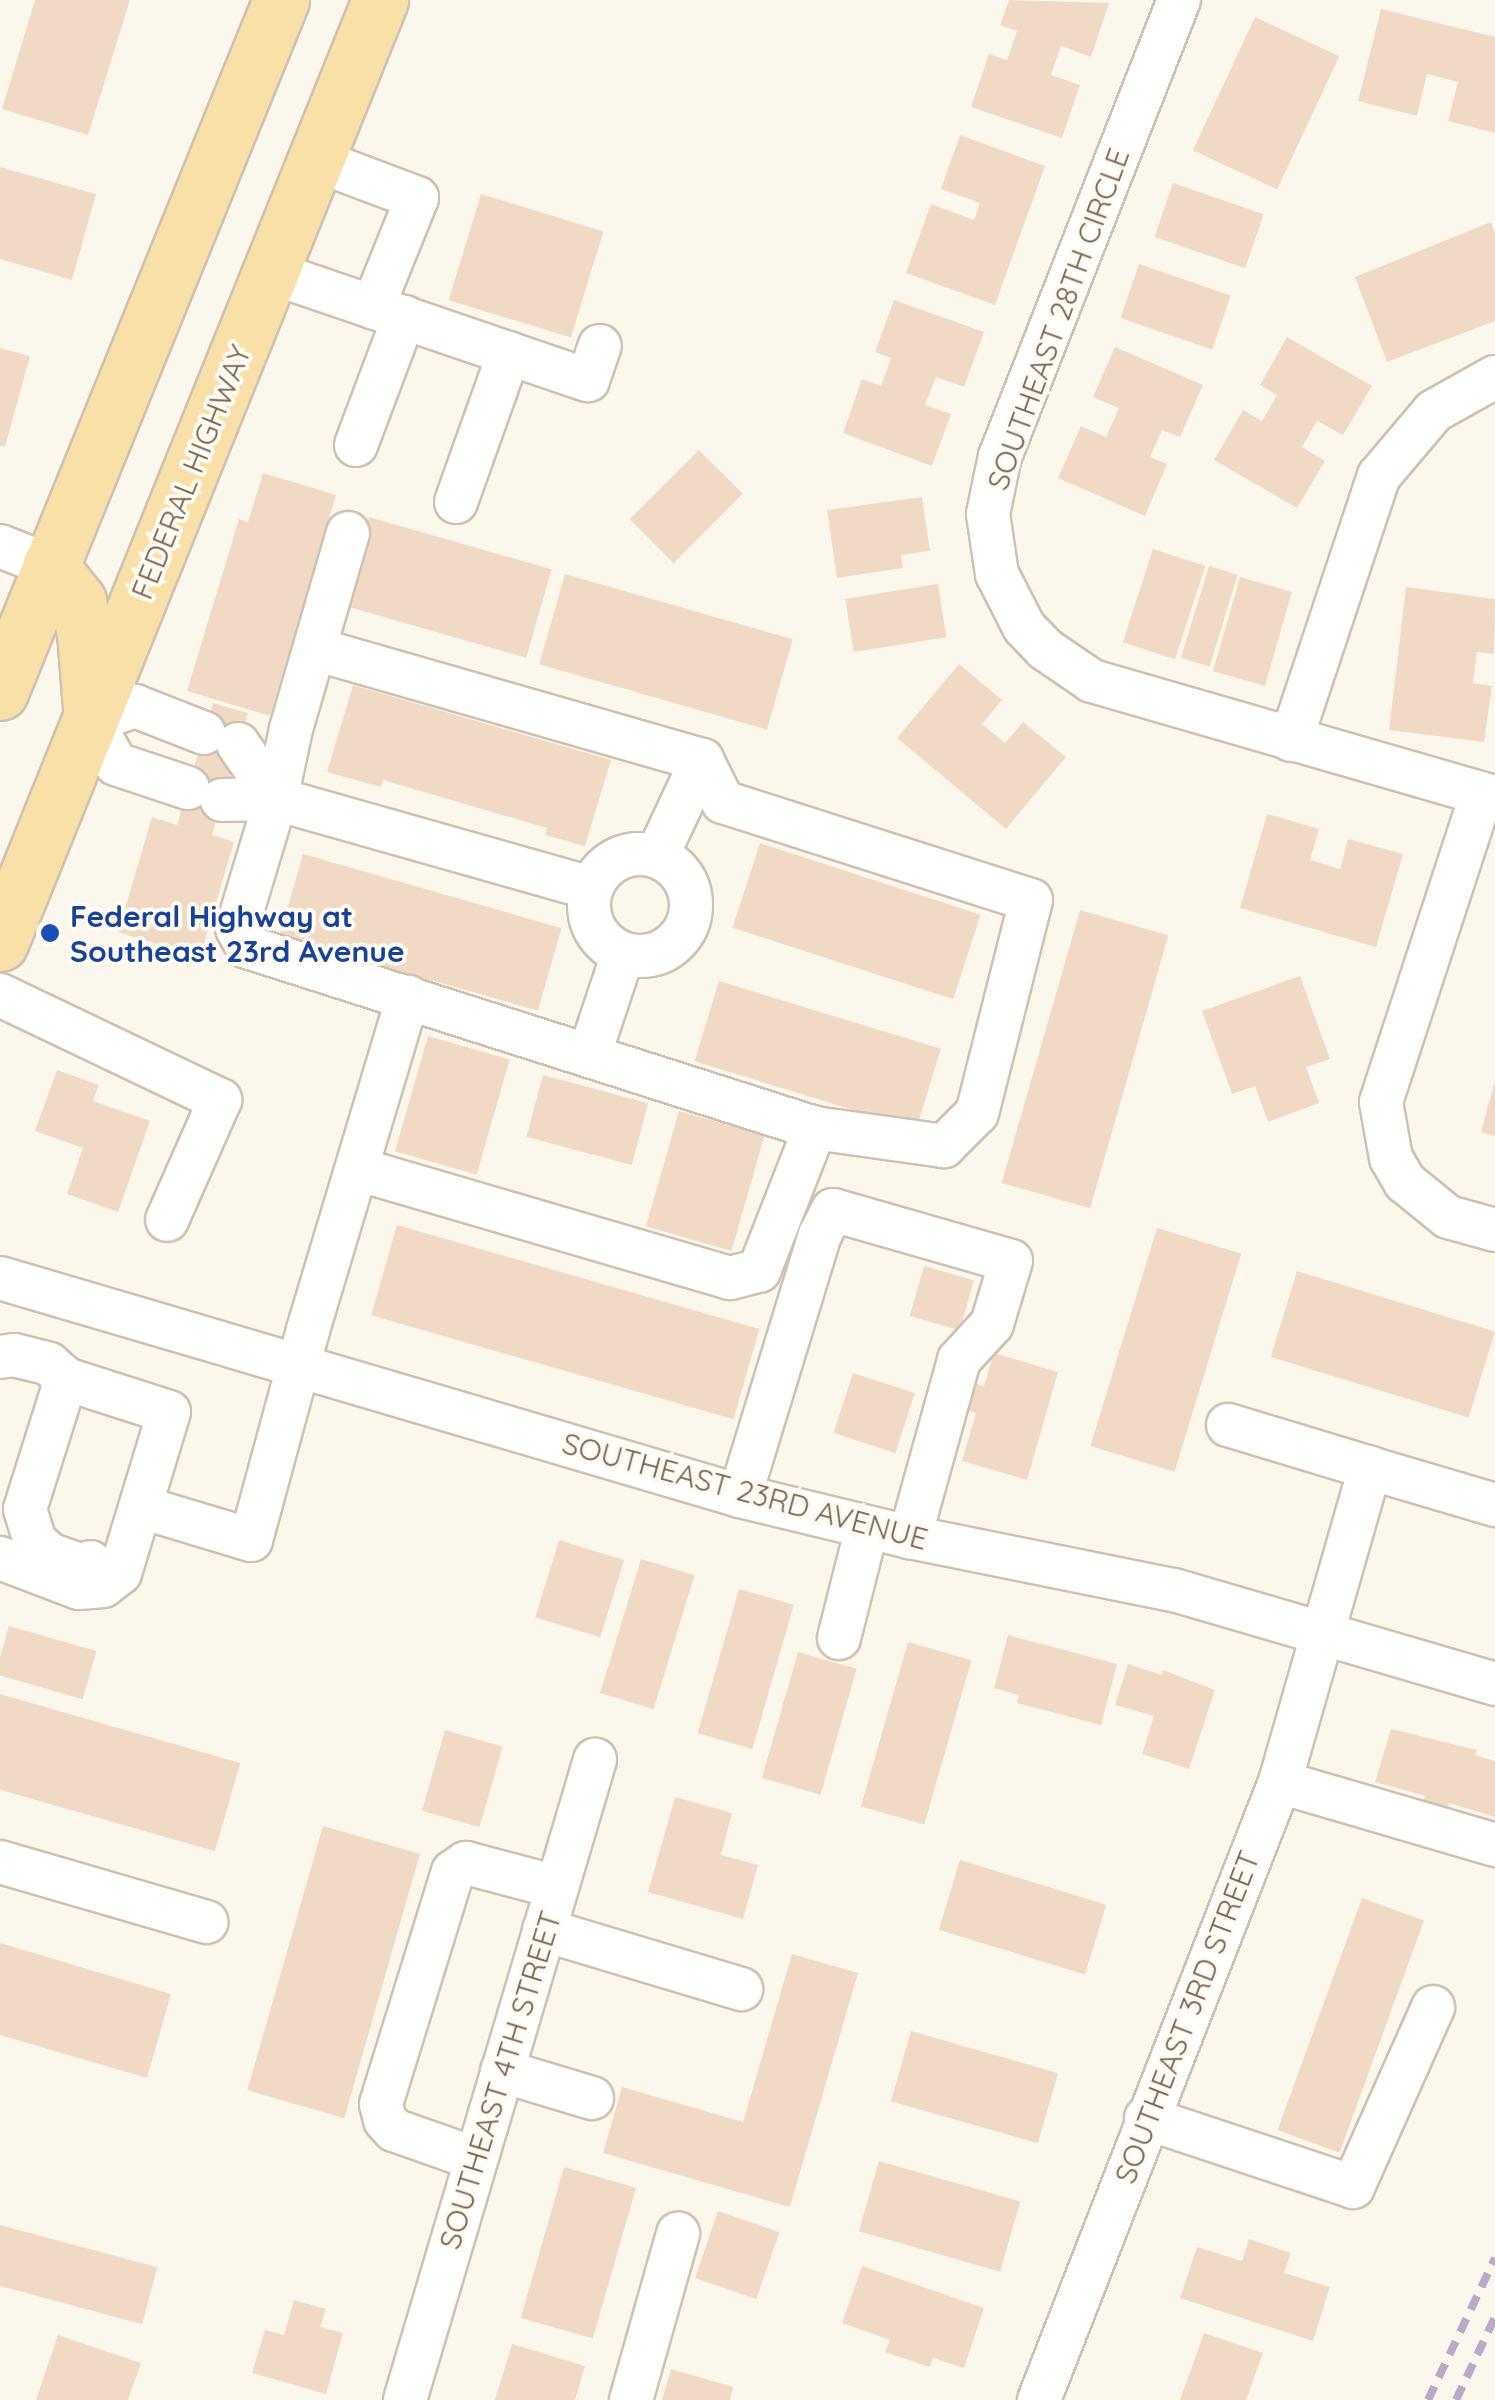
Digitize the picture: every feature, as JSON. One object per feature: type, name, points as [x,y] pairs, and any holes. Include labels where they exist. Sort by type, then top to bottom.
[{"type":"main road","points":[[0,692],[13,623],[50,566],[280,0]]},
{"type":"main road","points":[[318,153],[316,83],[320,54],[342,0]]},
{"type":"main road","name":"FEDERAL HIGHWAY","points":[[0,943],[380,0]]},
{"type":"main road","points":[[50,566],[78,601],[85,633],[92,720]]},
{"type":"street","name":"SOUTHEAST 28TH CIRCLE","points":[[1179,0],[1000,456],[988,514],[997,574],[1024,627],[1068,668],[1092,681],[1488,797],[1387,1074],[1381,1102],[1391,1158],[1425,1203],[1448,1217],[1495,1230]]},
{"type":"street","points":[[318,153],[416,198],[356,445]]},
{"type":"street","points":[[270,272],[588,380],[600,346]]},
{"type":"street","points":[[456,502],[509,353]]},
{"type":"street","points":[[1291,740],[1379,476],[1434,411],[1495,377]]},
{"type":"street","points":[[315,649],[702,760],[722,802],[1031,900],[977,1113],[944,1146],[815,1128],[247,947],[237,928],[276,798],[315,649],[348,533]]},
{"type":"street","points":[[0,546],[50,566]]},
{"type":"street","points":[[276,798],[221,738],[135,706],[92,720],[116,764],[205,794],[276,798],[590,888]]},
{"type":"street","points":[[657,856],[702,760]]},
{"type":"street","points":[[636,853],[657,856],[674,866],[686,882],[692,901],[689,922],[679,939],[663,951],[643,957],[623,954],[606,944],[594,927],[588,908],[590,888],[600,871],[617,858],[636,853]]},
{"type":"street","points":[[589,1056],[623,954]]},
{"type":"street","points":[[0,995],[220,1100],[167,1220]]},
{"type":"street","points":[[136,1524],[251,1540],[298,1364],[408,997]]},
{"type":"street","points":[[356,1169],[730,1278],[759,1271],[815,1128]]},
{"type":"street","points":[[740,1496],[820,1235],[833,1210],[1011,1261],[992,1324],[959,1360],[910,1537]]},
{"type":"street","name":"SOUTHEAST 23RD AVENUE","points":[[0,1278],[740,1496],[910,1537],[1086,1570],[1325,1631],[1495,1684]]},
{"type":"street","points":[[0,1357],[14,1355],[49,1364],[66,1379],[169,1412],[120,1573],[102,1586],[78,1588],[0,1558]]},
{"type":"street","points":[[66,1379],[26,1509],[35,1541],[49,1554],[80,1564],[100,1560],[136,1524]]},
{"type":"street","points":[[1228,1425],[1495,1505]]},
{"type":"street","name":"SOUTHEAST 3RD STREET","points":[[1039,2400],[1280,1782],[1370,1468]]},
{"type":"street","points":[[839,1638],[867,1527]]},
{"type":"street","name":"SOUTHEAST 4TH STREET","points":[[405,2400],[594,1760]]},
{"type":"street","points":[[1280,1782],[1495,1845]]},
{"type":"street","points":[[0,1862],[206,1922]]},
{"type":"street","points":[[476,2159],[394,2130],[384,2120],[381,2104],[386,2085],[453,1872],[466,1863],[557,1888]]},
{"type":"street","points":[[544,1930],[741,1988]]},
{"type":"street","points":[[1146,2118],[1353,2187],[1433,2007]]},
{"type":"street","points":[[502,2071],[592,2098]]},
{"type":"street","points":[[630,2400],[678,2234]]},
{"type":"building","points":[[35,0],[130,0],[88,135],[2,109]]},
{"type":"building","points":[[1009,0],[1109,3],[1091,57],[1061,46],[1051,75],[1080,85],[1062,138],[971,107],[989,54],[1007,60],[1017,31],[1000,25]]},
{"type":"building","points":[[1381,9],[1495,37],[1495,133],[1448,121],[1458,82],[1427,74],[1417,116],[1358,101]]},
{"type":"building","points":[[1255,17],[1339,56],[1277,190],[1193,150]]},
{"type":"building","points":[[960,135],[1045,166],[995,305],[906,273],[931,204],[974,220],[980,203],[941,189]]},
{"type":"building","points":[[0,167],[96,194],[72,280],[0,259]]},
{"type":"building","points":[[1173,183],[1264,214],[1245,268],[1154,237]]},
{"type":"building","points":[[481,194],[603,231],[571,338],[449,300]]},
{"type":"building","points":[[1491,222],[1495,234],[1495,321],[1387,362],[1355,277]]},
{"type":"building","points":[[1139,264],[1231,296],[1212,349],[1120,318]]},
{"type":"building","points":[[894,300],[984,332],[964,387],[936,377],[925,405],[951,414],[932,466],[843,433],[862,379],[881,386],[891,358],[875,352]]},
{"type":"building","points":[[1287,337],[1372,386],[1343,435],[1317,421],[1302,447],[1325,461],[1297,508],[1214,460],[1243,410],[1262,421],[1277,395],[1260,385]]},
{"type":"building","points":[[1115,347],[1203,385],[1180,437],[1162,430],[1150,457],[1167,464],[1145,516],[1058,478],[1081,426],[1106,437],[1119,408],[1093,397]]},
{"type":"building","points":[[0,348],[30,356],[5,447],[0,446]]},
{"type":"building","points":[[699,450],[743,494],[674,563],[630,519]]},
{"type":"building","points":[[263,473],[336,495],[270,716],[187,691],[239,519],[248,522]]},
{"type":"building","points":[[922,497],[930,551],[901,555],[903,568],[837,578],[827,510]]},
{"type":"building","points":[[369,517],[552,569],[526,658],[344,605]]},
{"type":"building","points":[[1153,549],[1205,566],[1175,659],[1123,642]]},
{"type":"building","points":[[1209,566],[1238,575],[1210,667],[1181,658]]},
{"type":"building","points":[[565,574],[793,639],[767,730],[539,664]]},
{"type":"building","points":[[1240,577],[1292,592],[1265,686],[1213,671]]},
{"type":"building","points":[[938,584],[946,637],[854,652],[845,599]]},
{"type":"building","points":[[1406,587],[1495,599],[1494,654],[1477,652],[1473,683],[1492,686],[1484,742],[1389,730]]},
{"type":"building","points":[[959,664],[1002,700],[982,724],[1005,743],[1023,722],[1066,757],[1006,829],[897,738]]},
{"type":"building","points":[[353,685],[611,760],[585,846],[545,835],[547,828],[383,780],[381,787],[327,772]]},
{"type":"building","points":[[213,703],[248,713],[212,835],[234,842],[200,957],[118,932],[152,817],[177,825]]},
{"type":"building","points":[[1267,814],[1319,829],[1310,860],[1340,869],[1348,839],[1403,854],[1376,947],[1240,908]]},
{"type":"building","points":[[760,843],[981,915],[953,999],[732,928]]},
{"type":"building","points":[[303,854],[562,928],[538,1011],[279,937]]},
{"type":"building","points":[[1080,910],[1168,935],[1090,1208],[1002,1183]]},
{"type":"building","points":[[1300,976],[1330,1059],[1306,1067],[1319,1103],[1268,1122],[1255,1086],[1232,1094],[1202,1011]]},
{"type":"building","points":[[719,981],[941,1049],[916,1129],[694,1061]]},
{"type":"building","points":[[428,1036],[510,1059],[477,1175],[395,1151]]},
{"type":"building","points":[[57,1070],[99,1085],[93,1101],[150,1121],[118,1212],[67,1194],[83,1148],[35,1131]]},
{"type":"building","points":[[543,1075],[648,1103],[632,1165],[526,1137]]},
{"type":"building","points":[[1495,1084],[1495,1136],[1481,1132]]},
{"type":"building","points":[[679,1111],[765,1136],[731,1251],[646,1226]]},
{"type":"building","points":[[397,1225],[759,1329],[733,1419],[371,1315]]},
{"type":"building","points":[[1157,1228],[1241,1254],[1174,1472],[1090,1446]]},
{"type":"building","points":[[924,1266],[974,1280],[960,1330],[910,1316]]},
{"type":"building","points":[[1297,1271],[1495,1332],[1469,1418],[1271,1357]]},
{"type":"building","points":[[994,1353],[1058,1372],[1027,1480],[962,1461],[976,1413],[961,1408],[969,1382],[984,1386]]},
{"type":"building","points":[[853,1373],[915,1393],[895,1453],[834,1433]]},
{"type":"building","points":[[559,1540],[624,1560],[600,1637],[535,1617]]},
{"type":"building","points":[[641,1559],[695,1575],[654,1709],[600,1693]]},
{"type":"building","points":[[739,1589],[794,1605],[752,1749],[698,1733]]},
{"type":"building","points":[[9,1626],[96,1651],[83,1699],[0,1675],[0,1657]]},
{"type":"building","points":[[1008,1635],[1117,1664],[1101,1725],[1017,1703],[1019,1695],[994,1688]]},
{"type":"building","points":[[908,1642],[971,1660],[924,1825],[861,1806]]},
{"type":"building","points":[[798,1652],[857,1669],[821,1795],[762,1778]]},
{"type":"building","points":[[1128,1664],[1162,1675],[1163,1670],[1215,1690],[1189,1769],[1142,1754],[1154,1716],[1115,1705]]},
{"type":"building","points":[[0,1694],[240,1763],[215,1851],[0,1790]]},
{"type":"building","points":[[1391,1729],[1477,1750],[1475,1755],[1495,1761],[1495,1817],[1449,1803],[1446,1816],[1421,1809],[1425,1796],[1375,1782]]},
{"type":"building","points":[[445,1730],[503,1747],[480,1827],[422,1811]]},
{"type":"building","points":[[675,1797],[732,1813],[721,1855],[758,1865],[743,1919],[648,1892]]},
{"type":"building","points":[[323,1826],[420,1854],[344,2118],[247,2090]]},
{"type":"building","points":[[960,1860],[1106,1905],[1085,1975],[939,1930]]},
{"type":"building","points":[[1362,1898],[1424,1921],[1340,2153],[1278,2130]]},
{"type":"building","points":[[0,1943],[171,1994],[147,2078],[0,2035]]},
{"type":"building","points":[[792,1954],[858,1973],[790,2207],[603,2153],[622,2087],[743,2122]]},
{"type":"building","points":[[911,2031],[1058,2073],[1038,2143],[891,2101]]},
{"type":"building","points":[[879,2161],[1020,2202],[1000,2272],[859,2231]]},
{"type":"building","points":[[564,2167],[636,2188],[593,2339],[521,2318]]},
{"type":"building","points":[[718,2211],[779,2232],[756,2299],[695,2278]]},
{"type":"building","points":[[0,2225],[157,2267],[142,2324],[0,2286]]},
{"type":"building","points":[[1249,2239],[1291,2253],[1284,2273],[1330,2287],[1313,2341],[1180,2298],[1197,2247],[1242,2261]]},
{"type":"building","points":[[862,2266],[984,2308],[964,2368],[933,2358],[930,2367],[885,2352],[890,2340],[842,2323]]},
{"type":"building","points":[[294,2300],[326,2309],[320,2327],[343,2333],[326,2394],[252,2373],[265,2330],[284,2335]]},
{"type":"building","points":[[1204,2333],[1263,2353],[1246,2400],[1180,2400]]},
{"type":"building","points":[[58,2335],[141,2363],[128,2400],[36,2400]]},
{"type":"building","points":[[512,2344],[585,2366],[575,2400],[495,2400]]},
{"type":"building","points":[[671,2369],[733,2387],[730,2400],[662,2400]]},
{"type":"railway","points":[[1428,2400],[1495,2258]]},
{"type":"railway","points":[[1456,2400],[1495,2317]]},
{"type":"place","name":"Federal Highway at Southeast 23rd Avenue","points":[[50,933]]}]
